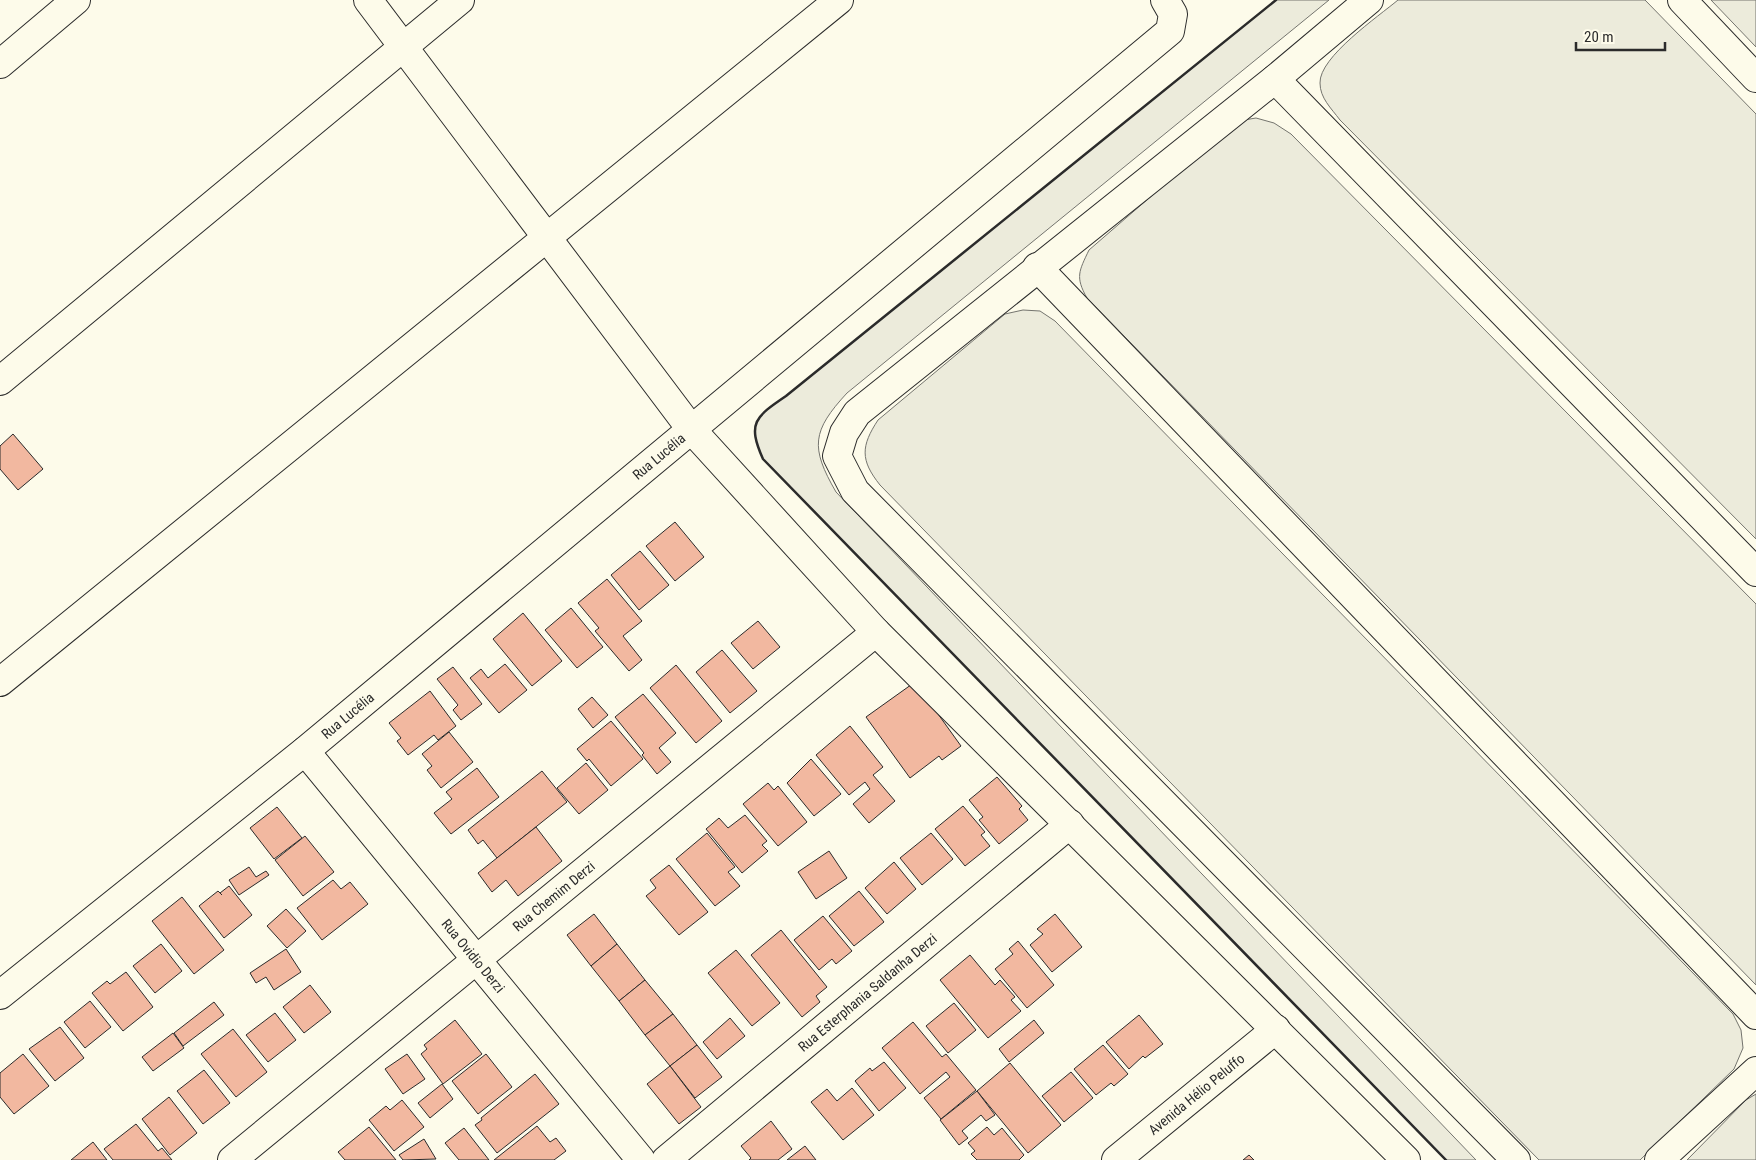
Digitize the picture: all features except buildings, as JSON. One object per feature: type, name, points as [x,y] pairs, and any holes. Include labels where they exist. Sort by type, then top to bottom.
[{"type":"street","points":[[0,64],[76,0]]},
{"type":"street","points":[[368,0],[691,429],[876,632],[1406,1160]]},
{"type":"street","points":[[0,381],[460,0]]},
{"type":"street","points":[[0,682],[839,0]]},
{"type":"street","name":"Rua Lucélia","points":[[0,995],[305,751],[1170,32],[1173,14],[1165,0]]},
{"type":"street","points":[[1369,0],[1275,79],[1037,267],[857,413],[844,433],[837,456],[855,491],[1516,1160]]},
{"type":"street","points":[[1682,0],[1756,78]]},
{"type":"street","points":[[1275,79],[1756,572]]},
{"type":"street","points":[[1037,267],[1756,1015]]},
{"type":"street","name":"Rua Chemim Derzi","points":[[232,1160],[876,632]]},
{"type":"street","name":"Rua Ovidio Derzi","points":[[305,751],[641,1160]]},
{"type":"street","name":"Rua Esterphania Saldanha Derzi","points":[[666,1160],[1070,824]]},
{"type":"street","name":"Avenida Hélio Peluffo","points":[[1116,1160],[1276,1029]]},
{"type":"street","points":[[1659,1160],[1756,1071]]},
{"type":"shaded area","points":[[1276,0],[1329,0],[847,393],[835,406],[821,429],[819,451],[822,463],[836,492],[1476,1160],[1446,1160],[763,459],[755,437],[757,422],[767,410]]},
{"type":"shaded area","points":[[1398,0],[1645,0],[1756,114],[1756,539],[1340,120],[1327,103],[1320,88],[1320,83],[1322,73],[1329,61],[1365,26]]},
{"type":"shaded area","points":[[1711,0],[1756,0],[1756,47]]},
{"type":"shaded area","points":[[1256,118],[1274,123],[1291,134],[1756,604],[1756,985],[1087,298],[1081,285],[1080,274],[1089,250],[1238,121]]},
{"type":"shaded area","points":[[1023,310],[1040,311],[1055,321],[1733,1014],[1741,1030],[1743,1048],[1734,1069],[1640,1160],[1539,1160],[873,476],[865,453],[868,438],[878,420],[1005,314]]},
{"type":"shaded area","points":[[1756,1094],[1756,1160],[1687,1160],[1746,1100]]},
{"type":"wall","points":[[1276,0],[767,410],[757,422],[755,437],[763,459],[1446,1160]]}]
